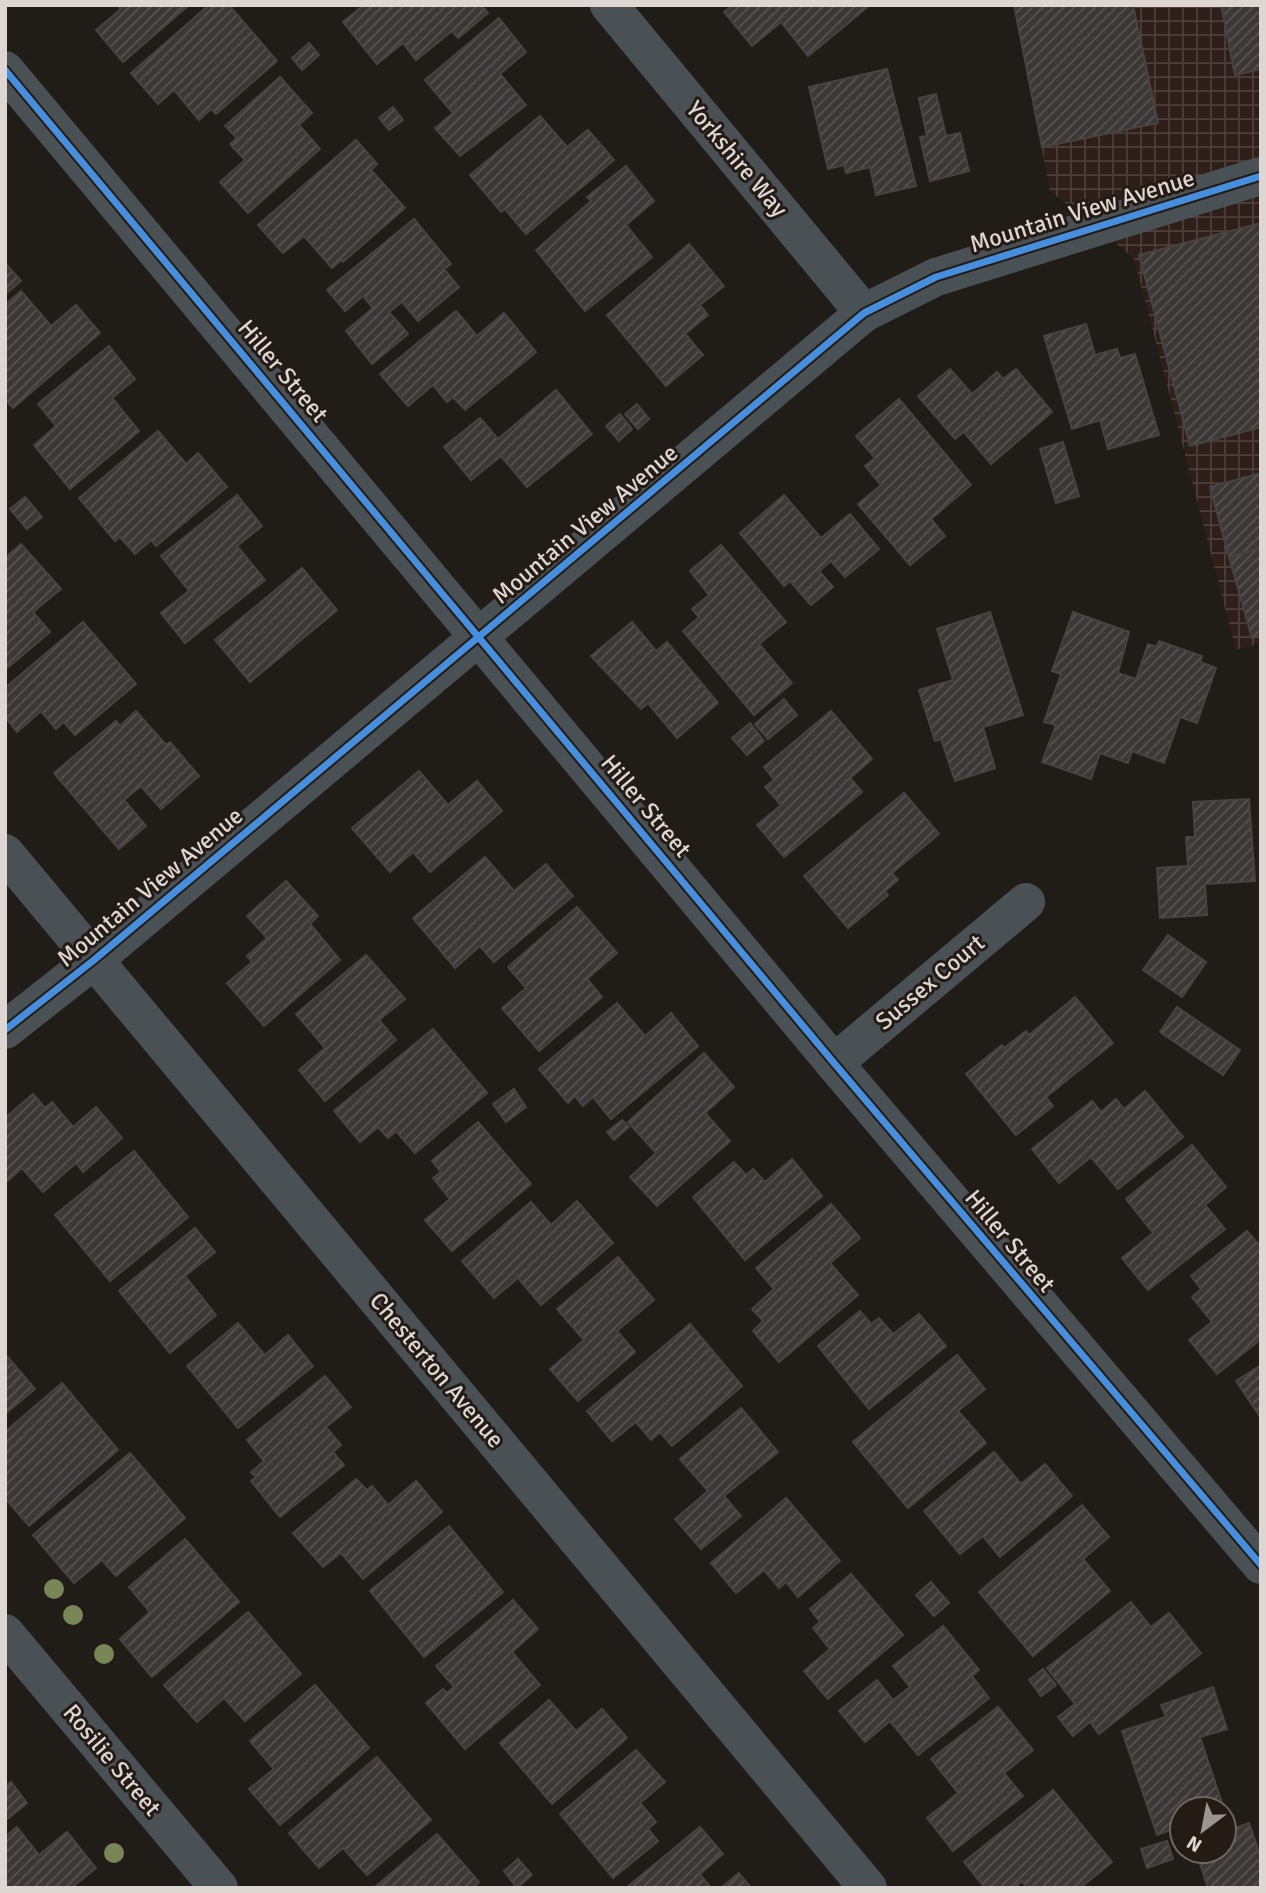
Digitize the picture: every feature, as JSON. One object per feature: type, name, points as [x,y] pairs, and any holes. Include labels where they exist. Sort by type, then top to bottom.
[{"type":"street","name":"Yorkshire Way","points":[[609,5],[864,313]]},
{"type":"street","name":"Hiller Street","points":[[5,70],[481,636],[834,1063],[1261,1565]]},
{"type":"street","name":"Mountain View Avenue","points":[[5,1030],[94,960],[864,313],[936,277],[1261,177]]},
{"type":"street","name":"Chesterton Avenue","points":[[5,853],[868,1888]]},
{"type":"street","name":"Sussex Court","points":[[834,1063],[1026,902]]},
{"type":"street","name":"Rosilie Street","points":[[5,1633],[219,1888]]},
{"type":"shaded area","points":[[1014,5],[1261,5],[1261,643],[1236,650],[1134,258],[1050,191]]},
{"type":"building","points":[[117,5],[189,5],[123,62],[96,30],[121,9]]},
{"type":"building","points":[[209,5],[229,5],[277,61],[216,114],[211,109],[199,120],[174,90],[158,104],[131,73]]},
{"type":"building","points":[[364,5],[481,5],[488,13],[458,38],[452,31],[416,60],[403,43],[377,64],[343,22]]},
{"type":"building","points":[[733,5],[870,5],[808,56],[781,22],[752,46],[724,12]]},
{"type":"building","points":[[1014,5],[1133,5],[1158,123],[1042,147]]},
{"type":"building","points":[[1221,5],[1261,5],[1261,69],[1235,75]]},
{"type":"building","points":[[499,18],[526,52],[500,74],[526,105],[460,156],[435,128],[453,113],[425,80]]},
{"type":"building","points":[[309,43],[319,55],[302,70],[292,58]]},
{"type":"building","points":[[887,69],[916,186],[876,195],[870,167],[846,173],[844,165],[828,169],[809,87]]},
{"type":"building","points":[[280,77],[312,113],[299,125],[320,149],[248,213],[220,182],[245,160],[230,144],[237,138],[225,126]]},
{"type":"building","points":[[936,94],[946,136],[960,133],[969,171],[930,181],[920,137],[927,136],[919,98]]},
{"type":"building","points":[[393,107],[403,120],[389,130],[379,118]]},
{"type":"building","points":[[540,116],[567,147],[588,130],[614,160],[526,234],[505,209],[501,212],[470,175]]},
{"type":"building","points":[[356,140],[377,164],[371,170],[405,208],[343,262],[341,260],[332,268],[304,236],[283,253],[258,225]]},
{"type":"building","points":[[626,166],[654,201],[626,225],[652,257],[585,311],[536,250],[591,201],[587,197]]},
{"type":"building","points":[[414,219],[451,264],[444,269],[459,287],[418,321],[402,302],[389,312],[408,334],[372,364],[346,331],[373,308],[363,296],[345,311],[327,290]]},
{"type":"building","points":[[1261,223],[1261,427],[1190,446],[1139,255]]},
{"type":"building","points":[[689,244],[724,286],[700,305],[708,315],[685,334],[703,355],[666,386],[607,315]]},
{"type":"building","points":[[5,263],[21,281],[8,292],[5,290]]},
{"type":"building","points":[[21,291],[51,326],[76,305],[100,333],[13,408],[5,399],[5,305]]},
{"type":"building","points":[[456,311],[477,336],[504,313],[536,352],[465,410],[453,397],[447,402],[433,385],[408,406],[380,374]]},
{"type":"building","points":[[1086,324],[1095,355],[1117,349],[1120,358],[1135,354],[1159,435],[1108,449],[1100,420],[1072,429],[1044,336]]},
{"type":"building","points":[[109,346],[135,379],[112,398],[139,431],[70,489],[34,445],[56,426],[38,404]]},
{"type":"building","points":[[950,369],[972,394],[997,372],[1003,379],[1016,369],[1052,412],[991,464],[964,432],[955,439],[918,396]]},
{"type":"building","points":[[556,390],[592,434],[527,487],[501,456],[471,480],[444,447],[480,418],[498,439]]},
{"type":"building","points":[[899,399],[971,485],[931,519],[945,536],[910,565],[858,504],[881,485],[865,466],[875,458],[856,436]]},
{"type":"building","points":[[637,404],[649,419],[638,429],[625,414]]},
{"type":"building","points":[[620,414],[632,429],[619,441],[606,426]]},
{"type":"building","points":[[158,431],[186,464],[198,453],[227,487],[156,546],[151,540],[135,554],[120,537],[115,541],[79,498]]},
{"type":"building","points":[[1063,442],[1079,496],[1056,503],[1040,449]]},
{"type":"building","points":[[1261,473],[1261,548],[1229,557],[1210,487]]},
{"type":"building","points":[[237,495],[262,526],[237,546],[265,580],[185,643],[161,613],[189,591],[161,556]]},
{"type":"building","points":[[784,495],[821,538],[850,514],[879,549],[845,577],[831,561],[819,571],[833,587],[811,605],[790,581],[784,586],[740,533]]},
{"type":"building","points":[[25,497],[42,517],[27,529],[10,509]]},
{"type":"building","points":[[21,544],[61,589],[33,612],[50,632],[5,670],[5,558]]},
{"type":"building","points":[[721,545],[786,622],[759,644],[792,683],[754,715],[683,631],[699,617],[692,609],[709,595],[690,571]]},
{"type":"building","points":[[1261,548],[1261,636],[1252,638],[1229,557]]},
{"type":"building","points":[[302,568],[337,610],[250,682],[215,640]]},
{"type":"building","points":[[990,612],[1023,715],[983,727],[995,768],[955,781],[941,739],[935,741],[919,690],[953,680],[937,629]]},
{"type":"building","points":[[1073,612],[1129,632],[1118,673],[1136,679],[1148,644],[1157,647],[1159,641],[1202,656],[1200,662],[1216,668],[1197,723],[1180,717],[1164,763],[1132,751],[1128,763],[1100,753],[1091,779],[1042,762],[1056,725],[1044,722],[1061,674],[1052,671]]},
{"type":"building","points":[[83,622],[136,684],[75,735],[64,722],[56,729],[41,711],[17,732],[5,717],[5,688]]},
{"type":"building","points":[[632,622],[656,651],[667,642],[718,703],[677,738],[648,703],[641,709],[591,656]]},
{"type":"building","points":[[784,699],[797,715],[768,739],[755,724]]},
{"type":"building","points":[[136,711],[166,745],[170,742],[199,776],[161,809],[141,786],[124,800],[146,826],[119,849],[54,773],[116,721],[120,726]]},
{"type":"building","points":[[831,711],[872,759],[850,778],[862,792],[784,857],[757,825],[781,805],[765,787],[774,780],[764,767]]},
{"type":"building","points":[[750,723],[764,741],[747,755],[732,738]]},
{"type":"building","points":[[419,771],[448,805],[477,781],[502,811],[430,872],[413,852],[390,872],[352,828]]},
{"type":"building","points":[[904,793],[939,834],[892,873],[898,880],[885,891],[888,895],[848,928],[804,876]]},
{"type":"building","points":[[1249,799],[1255,881],[1205,884],[1207,915],[1160,918],[1157,868],[1188,866],[1186,837],[1195,837],[1193,802]]},
{"type":"building","points":[[485,857],[514,891],[546,864],[573,896],[494,962],[480,946],[455,968],[413,918]]},
{"type":"building","points":[[286,881],[318,916],[310,924],[340,960],[264,1026],[227,983],[252,962],[247,956],[267,938],[247,916]]},
{"type":"building","points":[[577,907],[617,953],[587,979],[602,997],[539,1051],[502,1008],[526,988],[508,967]]},
{"type":"building","points":[[1168,935],[1206,962],[1182,997],[1143,970]]},
{"type":"building","points":[[366,955],[405,999],[379,1020],[396,1040],[325,1101],[299,1070],[325,1048],[296,1014]]},
{"type":"building","points":[[1075,997],[1113,1043],[1046,1097],[1053,1106],[1016,1135],[966,1074],[1002,1045],[1004,1048],[1026,1031],[1029,1035]]},
{"type":"building","points":[[617,1003],[645,1036],[671,1013],[698,1046],[611,1119],[593,1097],[583,1106],[575,1096],[568,1103],[539,1069]]},
{"type":"building","points":[[1177,1007],[1240,1050],[1223,1075],[1160,1032]]},
{"type":"building","points":[[433,1029],[487,1093],[415,1153],[396,1131],[388,1138],[378,1127],[360,1142],[334,1111]]},
{"type":"building","points":[[704,1053],[734,1087],[705,1113],[730,1141],[657,1206],[630,1177],[656,1153],[628,1122]]},
{"type":"building","points":[[514,1089],[526,1107],[506,1122],[493,1104]]},
{"type":"building","points":[[1145,1091],[1183,1137],[1118,1189],[1091,1157],[1059,1183],[1032,1149],[1092,1101],[1101,1112],[1116,1099],[1124,1109]]},
{"type":"building","points":[[33,1094],[45,1108],[52,1102],[73,1127],[96,1107],[122,1138],[83,1172],[76,1163],[43,1192],[22,1168],[5,1183],[5,1118]]},
{"type":"building","points":[[622,1120],[629,1127],[614,1140],[607,1132]]},
{"type":"building","points":[[478,1122],[531,1184],[452,1251],[425,1220],[450,1199],[433,1178],[441,1172],[432,1161]]},
{"type":"building","points":[[1192,1145],[1226,1187],[1205,1205],[1225,1229],[1148,1290],[1122,1258],[1153,1233],[1126,1199]]},
{"type":"building","points":[[134,1151],[188,1217],[110,1281],[55,1215]]},
{"type":"building","points":[[792,1159],[822,1196],[745,1260],[693,1197],[734,1162],[746,1175],[753,1169],[765,1182]]},
{"type":"building","points":[[577,1201],[613,1243],[541,1305],[518,1278],[494,1298],[462,1261],[531,1202],[551,1225]]},
{"type":"building","points":[[831,1204],[860,1238],[830,1263],[858,1295],[779,1362],[753,1331],[763,1321],[752,1309],[774,1289],[756,1268]]},
{"type":"building","points":[[195,1228],[215,1252],[185,1276],[216,1315],[170,1353],[119,1291]]},
{"type":"building","points":[[1247,1231],[1261,1247],[1261,1339],[1217,1374],[1189,1340],[1212,1322],[1192,1297],[1201,1289],[1191,1276]]},
{"type":"building","points":[[618,1257],[654,1300],[617,1331],[635,1352],[578,1401],[550,1369],[584,1340],[557,1309]]},
{"type":"building","points":[[860,1311],[871,1324],[879,1318],[893,1334],[919,1314],[946,1346],[869,1409],[818,1346]]},
{"type":"building","points":[[238,1323],[265,1355],[288,1335],[313,1366],[238,1428],[187,1366]]},
{"type":"building","points":[[690,1324],[742,1386],[672,1446],[660,1432],[651,1440],[636,1422],[612,1441],[587,1411]]},
{"type":"building","points":[[5,1354],[35,1389],[5,1414]]},
{"type":"building","points":[[957,1355],[985,1389],[958,1411],[986,1443],[908,1508],[853,1442]]},
{"type":"building","points":[[1261,1365],[1261,1418],[1236,1381]]},
{"type":"building","points":[[325,1376],[351,1407],[326,1427],[341,1445],[333,1452],[344,1465],[280,1517],[251,1481],[256,1477],[251,1472],[264,1461],[247,1440]]},
{"type":"building","points":[[62,1383],[118,1450],[29,1526],[5,1498],[5,1432]]},
{"type":"building","points":[[741,1408],[778,1452],[724,1496],[741,1516],[701,1549],[675,1519],[708,1491],[680,1459]]},
{"type":"building","points":[[994,1452],[1021,1484],[1045,1464],[1072,1496],[1000,1557],[983,1536],[960,1554],[924,1511]]},
{"type":"building","points":[[130,1453],[185,1518],[116,1576],[102,1560],[74,1583],[33,1535]]},
{"type":"building","points":[[356,1479],[367,1490],[372,1486],[388,1505],[416,1481],[442,1512],[363,1579],[341,1553],[323,1567],[293,1533]]},
{"type":"building","points":[[786,1498],[840,1561],[798,1597],[786,1582],[779,1588],[764,1570],[736,1593],[711,1563]]},
{"type":"building","points":[[1082,1505],[1109,1537],[1083,1559],[1110,1591],[1033,1656],[979,1592]]},
{"type":"building","points":[[449,1526],[503,1592],[424,1657],[370,1591]]},
{"type":"building","points":[[185,1539],[239,1602],[152,1677],[120,1639],[150,1612],[129,1587]]},
{"type":"building","points":[[851,1574],[903,1635],[828,1699],[804,1671],[830,1649],[813,1628],[820,1622],[810,1609]]},
{"type":"building","points":[[931,1582],[949,1603],[934,1616],[916,1595]]},
{"type":"building","points":[[513,1600],[538,1629],[512,1652],[540,1685],[465,1749],[426,1703],[443,1689],[447,1693],[454,1687],[436,1666]]},
{"type":"building","points":[[1131,1602],[1151,1627],[1169,1613],[1201,1653],[1099,1734],[1090,1722],[1073,1736],[1058,1717],[1075,1704],[1047,1668]]},
{"type":"building","points":[[248,1612],[301,1674],[245,1721],[224,1698],[197,1722],[164,1685]]},
{"type":"building","points":[[943,1626],[979,1670],[972,1676],[989,1698],[918,1755],[890,1721],[865,1742],[839,1711],[877,1680],[893,1700],[910,1687],[893,1666]]},
{"type":"building","points":[[1043,1669],[1056,1685],[1041,1696],[1029,1680]]},
{"type":"building","points":[[315,1685],[369,1748],[280,1825],[249,1789],[274,1769],[250,1741]]},
{"type":"building","points":[[1213,1687],[1227,1729],[1200,1737],[1219,1795],[1168,1795],[1168,1831],[1157,1835],[1122,1731],[1166,1717],[1161,1705]]},
{"type":"building","points":[[549,1700],[576,1731],[602,1709],[627,1738],[552,1804],[500,1743]]},
{"type":"building","points":[[998,1707],[1033,1750],[1004,1773],[1023,1796],[953,1851],[927,1818],[958,1793],[931,1759]]},
{"type":"building","points":[[636,1750],[665,1782],[640,1803],[656,1822],[648,1829],[658,1841],[613,1878],[560,1814]]},
{"type":"building","points":[[377,1757],[431,1820],[367,1875],[343,1848],[319,1868],[289,1833]]},
{"type":"building","points":[[11,1782],[27,1803],[5,1821],[5,1787]]},
{"type":"building","points":[[1053,1790],[1112,1862],[1080,1888],[1027,1888],[1022,1881],[1014,1888],[985,1888],[964,1862]]},
{"type":"building","points":[[1249,1823],[1261,1858],[1261,1888],[1208,1888],[1201,1865],[1238,1865],[1238,1827]]},
{"type":"building","points":[[17,1827],[39,1855],[67,1832],[96,1868],[71,1888],[5,1888],[5,1837]]},
{"type":"building","points":[[700,1827],[723,1854],[700,1874],[711,1888],[626,1888]]},
{"type":"building","points":[[437,1834],[479,1882],[473,1888],[374,1888]]},
{"type":"building","points":[[1167,1841],[1168,1861],[1147,1868],[1141,1849]]},
{"type":"building","points":[[518,1859],[532,1875],[517,1888],[504,1871]]},
{"type":"building","points":[[739,1873],[751,1888],[721,1888]]},
{"type":"cycle path","points":[[5,70],[834,1063],[1261,1565]]},
{"type":"cycle path","points":[[5,1030],[94,960],[864,313],[936,277],[1261,176]]}]
